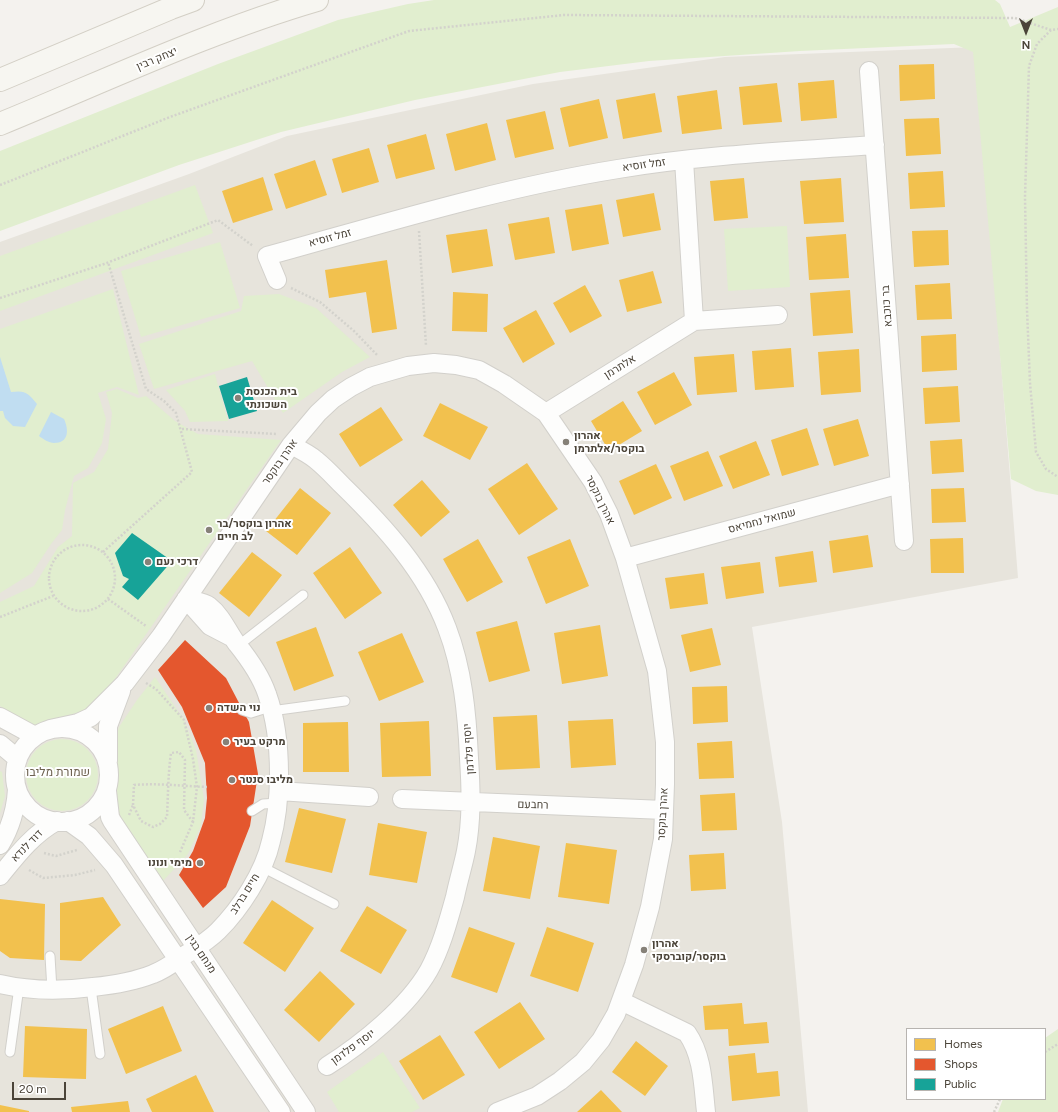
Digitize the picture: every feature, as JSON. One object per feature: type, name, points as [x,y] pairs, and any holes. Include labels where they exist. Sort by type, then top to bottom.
[{"type":"main road","points":[[0,80],[193,0]]},
{"type":"main road","name":"יצחק רבין","points":[[0,124],[220,32],[317,0]]},
{"type":"street","name":"בר כוכבא","points":[[869,71],[904,540]]},
{"type":"street","name":"זמל זוסיא","points":[[267,256],[500,192],[617,169],[684,160],[875,145]]},
{"type":"street","points":[[684,160],[694,321]]},
{"type":"street","points":[[267,256],[277,280]]},
{"type":"street","name":"אלתרמן","points":[[546,412],[694,321],[778,315]]},
{"type":"street","name":"אהרן בוקסר","points":[[42,733],[78,723],[92,717],[125,683],[161,636],[295,440],[318,412],[351,386],[370,377],[408,366],[427,364],[456,365],[479,370],[504,384],[546,412],[593,482],[609,514],[624,558],[657,671],[665,742],[662,839],[650,906],[634,965],[616,1014],[601,1040],[583,1062],[560,1081],[536,1096],[497,1112]]},
{"type":"street","name":"יוסף פלדמן","points":[[295,440],[363,505],[416,569],[435,600],[450,634],[464,690],[472,802],[467,850],[446,930],[428,971],[410,995],[379,1028],[346,1054],[327,1066]]},
{"type":"street","name":"שמואל נחמיאס","points":[[624,558],[900,484]]},
{"type":"street","name":"חיים ברלב","points":[[6,984],[36,990],[74,990],[132,982],[155,974],[197,948],[232,916],[262,867],[271,842],[279,797],[279,756],[267,694],[258,674],[236,642],[226,624],[209,606],[186,599]]},
{"type":"street","name":"אהרן בוקסר","points":[[108,762],[108,726],[125,683]]},
{"type":"street","points":[[0,717],[42,733]]},
{"type":"street","points":[[64,728],[79,731],[92,738],[101,749],[108,762],[109,773],[106,791],[100,802],[91,812],[80,818],[62,821],[44,818],[32,811],[23,801],[17,789],[15,773],[18,759],[25,746],[42,733],[64,728]]},
{"type":"street","points":[[0,744],[18,759]]},
{"type":"street","name":"דוד לנדא","points":[[0,844],[9,829],[17,800],[17,789]]},
{"type":"street","name":"מנחם בגין","points":[[106,791],[112,821],[306,1112]]},
{"type":"street","points":[[279,797],[369,797]]},
{"type":"street","name":"רחבעם","points":[[402,799],[664,810]]},
{"type":"street","name":"דוד לנדא","points":[[0,876],[27,844],[44,828],[62,821]]},
{"type":"street","name":"מנחם בגין","points":[[62,821],[89,836],[114,865],[281,1112]]},
{"type":"street","points":[[621,1001],[687,1033],[694,1043],[700,1059],[706,1112]]},
{"type":"lane","points":[[236,642],[303,595]]},
{"type":"lane","points":[[242,710],[251,713],[271,709],[345,701]]},
{"type":"lane","points":[[252,811],[279,797]]},
{"type":"lane","points":[[262,867],[334,904]]},
{"type":"lane","points":[[50,956],[52,990]]},
{"type":"lane","points":[[6,984],[10,1052]]},
{"type":"lane","points":[[91,988],[100,1054]]},
{"type":"path","points":[[0,185],[170,117],[409,31],[564,15],[1015,18],[1051,30],[1058,29]]},
{"type":"path","points":[[1051,30],[1037,44],[1029,66],[1025,197],[1030,383],[1036,452],[1046,469],[1058,477]]},
{"type":"path","points":[[418,214],[427,364]]},
{"type":"path","points":[[0,298],[108,262],[218,220],[267,256]]},
{"type":"path","points":[[103,552],[192,472],[182,429],[176,413],[164,401],[146,389],[108,262]]},
{"type":"path","points":[[277,280],[320,302],[354,331],[392,370]]},
{"type":"path","points":[[182,429],[295,440]]},
{"type":"path","points":[[83,544],[94,546],[103,552],[110,559],[114,569],[115,580],[113,590],[108,599],[99,606],[90,610],[80,611],[69,609],[60,604],[53,596],[49,586],[49,571],[55,557],[63,550],[73,545],[83,544]]},
{"type":"path","points":[[0,617],[53,596]]},
{"type":"path","points":[[108,599],[161,636]]},
{"type":"path","points":[[156,689],[184,720],[197,787],[193,822],[180,852]]},
{"type":"path","points":[[132,806],[141,821],[153,827],[160,824],[167,817],[171,752],[179,752],[185,760],[184,810],[193,822]]},
{"type":"path","points":[[128,817],[132,806],[134,784],[169,784],[206,787]]},
{"type":"path","points":[[13,860],[43,878],[75,875],[114,865]]},
{"type":"path","points":[[1046,1051],[1058,1044]]},
{"type":"path","points":[[994,1112],[1000,1100]]},
{"type":"shaded area","points":[[976,47],[1018,578],[752,627],[782,822],[808,1112],[0,1112],[0,242],[189,174],[287,136],[533,84],[725,57]]},
{"type":"green space","points":[[434,0],[995,0],[1000,4],[1010,27],[1058,7],[1058,495],[1036,491],[1011,479],[973,52],[954,44],[800,51],[649,61],[560,72],[415,100],[281,132],[179,165],[0,231],[0,151],[218,64],[338,20],[408,4]]},
{"type":"green space","points":[[195,185],[213,233],[0,311],[0,256]]},
{"type":"green space","points":[[787,226],[790,287],[728,291],[724,229]]},
{"type":"green space","points":[[220,242],[240,308],[141,337],[121,271]]},
{"type":"green space","points":[[113,289],[139,395],[117,387],[98,393],[106,419],[102,443],[88,468],[74,476],[65,510],[62,530],[32,573],[0,593],[0,329]]},
{"type":"green space","points":[[279,294],[316,308],[370,357],[342,372],[283,413],[252,361],[154,389],[139,344],[241,311],[244,296]]},
{"type":"green space","points":[[215,374],[228,421],[190,422],[185,411],[166,390]]},
{"type":"green space","points":[[117,389],[138,398],[146,396],[175,421],[198,434],[281,440],[108,689],[83,711],[31,726],[0,706],[0,602],[34,586],[58,547],[72,536],[73,483],[94,472],[108,449],[112,413],[106,392]]},
{"type":"green space","points":[[155,677],[184,720],[196,750],[204,799],[201,826],[188,854],[163,881],[131,840],[115,800],[114,745],[119,727]]},
{"type":"green space","points":[[55,739],[69,739],[76,741],[88,749],[96,761],[98,775],[96,789],[88,801],[76,809],[69,811],[55,811],[48,809],[36,801],[28,789],[26,782],[26,768],[28,761],[36,749],[48,741]]},
{"type":"green space","points":[[0,771],[2,772],[5,796],[0,813]]},
{"type":"green space","points":[[1058,1029],[1058,1112],[998,1112],[1003,1100],[1046,1100],[1046,1037]]},
{"type":"green space","points":[[383,1052],[420,1108],[412,1112],[339,1112],[327,1092]]},
{"type":"water","points":[[0,357],[11,392],[20,391],[26,393],[37,404],[25,427],[13,426],[5,418],[3,411],[0,411]]},
{"type":"water","points":[[51,412],[64,419],[66,423],[67,431],[63,441],[54,443],[44,440],[39,436]]},
{"type":"building: Homes","points":[[934,64],[935,99],[900,101],[899,65]]},
{"type":"building: Homes","points":[[834,80],[837,118],[801,121],[798,83]]},
{"type":"building: Homes","points":[[777,83],[782,122],[743,125],[739,87]]},
{"type":"building: Homes","points":[[717,90],[722,129],[682,134],[677,96]]},
{"type":"building: Homes","points":[[655,93],[662,132],[623,139],[616,100]]},
{"type":"building: Homes","points":[[599,99],[608,138],[569,147],[560,108]]},
{"type":"building: Homes","points":[[545,111],[554,149],[515,158],[506,120]]},
{"type":"building: Homes","points":[[939,118],[941,154],[906,156],[904,119]]},
{"type":"building: Homes","points":[[487,123],[496,160],[455,171],[446,134]]},
{"type":"building: Homes","points":[[426,134],[435,169],[396,179],[387,145]]},
{"type":"building: Homes","points":[[369,148],[379,182],[342,193],[332,159]]},
{"type":"building: Homes","points":[[315,160],[327,195],[286,209],[274,174]]},
{"type":"building: Homes","points":[[943,171],[945,207],[910,209],[908,173]]},
{"type":"building: Homes","points":[[263,177],[273,210],[233,223],[222,191]]},
{"type":"building: Homes","points":[[744,178],[748,218],[714,221],[710,181]]},
{"type":"building: Homes","points":[[841,178],[844,222],[804,224],[800,181]]},
{"type":"building: Homes","points":[[654,193],[661,230],[623,237],[616,200]]},
{"type":"building: Homes","points":[[602,204],[609,244],[572,251],[565,210]]},
{"type":"building: Homes","points":[[549,217],[555,253],[515,260],[508,224]]},
{"type":"building: Homes","points":[[487,229],[493,266],[452,273],[446,235]]},
{"type":"building: Homes","points":[[948,230],[949,265],[914,267],[912,231]]},
{"type":"building: Homes","points":[[846,234],[849,278],[809,280],[806,237]]},
{"type":"building: Homes","points":[[387,260],[397,329],[372,333],[366,292],[329,298],[325,270]]},
{"type":"building: Homes","points":[[653,271],[662,303],[627,312],[619,280]]},
{"type":"building: Homes","points":[[950,283],[952,319],[917,320],[915,285]]},
{"type":"building: Homes","points":[[585,285],[602,316],[570,333],[553,303]]},
{"type":"building: Homes","points":[[850,290],[853,333],[813,336],[810,293]]},
{"type":"building: Homes","points":[[453,292],[488,294],[487,332],[452,331]]},
{"type":"building: Homes","points":[[536,310],[555,344],[523,363],[503,328]]},
{"type":"building: Homes","points":[[956,334],[957,370],[922,372],[921,336]]},
{"type":"building: Homes","points":[[791,348],[794,387],[755,390],[752,351]]},
{"type":"building: Homes","points":[[859,349],[861,392],[821,395],[818,352]]},
{"type":"building: Homes","points":[[734,354],[737,392],[697,395],[694,357]]},
{"type":"building: Homes","points":[[674,372],[692,405],[655,425],[637,392]]},
{"type":"building: Homes","points":[[958,386],[960,422],[925,424],[923,388]]},
{"type":"building: Homes","points":[[623,401],[642,431],[609,451],[591,421]]},
{"type":"building: Homes","points":[[440,403],[488,427],[470,460],[423,436]]},
{"type":"building: Homes","points":[[381,407],[403,440],[360,467],[339,434]]},
{"type":"building: Homes","points":[[858,419],[869,456],[834,466],[823,429]]},
{"type":"building: Homes","points":[[807,428],[819,465],[782,476],[771,440]]},
{"type":"building: Homes","points":[[962,439],[964,472],[932,474],[930,441]]},
{"type":"building: Homes","points":[[756,441],[770,475],[733,489],[719,456]]},
{"type":"building: Homes","points":[[708,451],[723,486],[684,501],[670,466]]},
{"type":"building: Homes","points":[[527,463],[558,509],[519,535],[488,489]]},
{"type":"building: Homes","points":[[656,464],[672,498],[634,515],[619,481]]},
{"type":"building: Homes","points":[[422,480],[450,512],[421,537],[393,505]]},
{"type":"building: Homes","points":[[300,488],[331,513],[297,555],[266,531]]},
{"type":"building: Homes","points":[[964,488],[966,522],[932,523],[931,489]]},
{"type":"building: Homes","points":[[868,535],[873,567],[833,573],[829,541]]},
{"type":"building: Homes","points":[[963,538],[964,573],[931,573],[930,539]]},
{"type":"building: Homes","points":[[478,539],[503,582],[467,602],[443,559]]},
{"type":"building: Homes","points":[[570,539],[589,586],[546,604],[527,557]]},
{"type":"building: Homes","points":[[350,547],[382,593],[345,619],[313,573]]},
{"type":"building: Homes","points":[[813,551],[817,582],[779,587],[775,557]]},
{"type":"building: Homes","points":[[252,552],[282,575],[249,617],[219,593]]},
{"type":"building: Homes","points":[[760,562],[764,593],[726,599],[721,567]]},
{"type":"building: Homes","points":[[704,573],[708,604],[670,609],[665,578]]},
{"type":"building: Homes","points":[[517,621],[530,671],[489,682],[476,632]]},
{"type":"building: Homes","points":[[600,625],[608,676],[562,684],[554,633]]},
{"type":"building: Homes","points":[[316,627],[334,676],[294,691],[276,642]]},
{"type":"building: Homes","points":[[712,628],[721,665],[690,672],[681,635]]},
{"type":"building: Homes","points":[[402,633],[424,682],[379,701],[358,652]]},
{"type":"building: Homes","points":[[727,686],[728,722],[693,724],[692,687]]},
{"type":"building: Homes","points":[[537,715],[540,768],[496,770],[493,717]]},
{"type":"building: Homes","points":[[613,719],[616,765],[571,768],[568,721]]},
{"type":"building: Homes","points":[[429,721],[431,776],[382,777],[380,723]]},
{"type":"building: Homes","points":[[348,722],[349,772],[303,772],[303,723]]},
{"type":"building: Homes","points":[[732,741],[734,778],[699,779],[697,743]]},
{"type":"building: Homes","points":[[735,793],[737,830],[702,831],[700,795]]},
{"type":"building: Homes","points":[[299,808],[346,819],[332,873],[285,862]]},
{"type":"building: Homes","points":[[378,823],[427,832],[417,883],[369,875]]},
{"type":"building: Homes","points":[[493,837],[540,846],[530,899],[483,891]]},
{"type":"building: Homes","points":[[566,843],[617,850],[609,904],[558,897]]},
{"type":"building: Homes","points":[[724,853],[726,889],[691,891],[689,855]]},
{"type":"building: Homes","points":[[103,897],[121,925],[81,961],[60,960],[60,903]]},
{"type":"building: Homes","points":[[0,899],[45,904],[44,960],[10,958],[0,951]]},
{"type":"building: Homes","points":[[272,900],[314,928],[285,972],[243,943]]},
{"type":"building: Homes","points":[[367,906],[407,930],[381,974],[340,951]]},
{"type":"building: Homes","points":[[469,927],[515,943],[497,993],[451,977]]},
{"type":"building: Homes","points":[[547,927],[594,943],[578,992],[530,976]]},
{"type":"building: Homes","points":[[320,971],[355,1004],[319,1042],[284,1010]]},
{"type":"building: Homes","points":[[520,1002],[545,1039],[499,1069],[474,1032]]},
{"type":"building: Homes","points":[[742,1003],[744,1024],[767,1022],[769,1043],[729,1046],[728,1029],[705,1030],[703,1006]]},
{"type":"building: Homes","points":[[163,1006],[182,1051],[126,1074],[108,1029]]},
{"type":"building: Homes","points":[[25,1026],[87,1029],[86,1079],[23,1077]]},
{"type":"building: Homes","points":[[440,1035],[465,1075],[423,1100],[399,1061]]},
{"type":"building: Homes","points":[[636,1041],[668,1066],[645,1096],[612,1072]]},
{"type":"building: Homes","points":[[755,1053],[757,1073],[778,1071],[780,1096],[732,1101],[728,1056]]},
{"type":"building: Homes","points":[[196,1075],[214,1112],[152,1112],[146,1099]]},
{"type":"building: Homes","points":[[601,1090],[622,1112],[577,1112]]},
{"type":"building: Homes","points":[[128,1101],[130,1112],[72,1112],[71,1107]]},
{"type":"building: Homes","points":[[0,1105],[29,1111],[29,1112],[0,1112]]},
{"type":"building: Shops","name":"מליבו סנטר","points":[[185,640],[226,678],[249,722],[258,774],[250,826],[226,887],[203,908],[179,875],[193,851],[205,818],[207,798],[205,763],[182,707],[158,670]]},
{"type":"building: Public","name":"בית הכנסת השכונתי","points":[[247,377],[257,411],[229,419],[219,386]]},
{"type":"building: Public","points":[[132,533],[172,561],[138,600],[122,587],[129,579],[123,576],[115,553]]},
{"type":"place","name":"בית הכנסת השכונתי","points":[[238,398]]},
{"type":"place","name":"אהרון בוקסר/אלתרמן","points":[[566,442]]},
{"type":"place","name":"אהרון בוקסר/בר לב חיים","points":[[209,530]]},
{"type":"place","name":"דרכי נעם","points":[[148,562]]},
{"type":"place","name":"נוי השדה","points":[[209,708]]},
{"type":"place","name":"מרקט בעיר","points":[[226,742]]},
{"type":"place","name":"מליבו סנטר","points":[[232,780]]},
{"type":"place","name":"מימי ונונו","points":[[200,863]]},
{"type":"place","name":"אהרון בוקסר/קוברסקי","points":[[644,950]]},
{"type":"district","name":"שמורת מליבו","points":[[58,772]]}]
